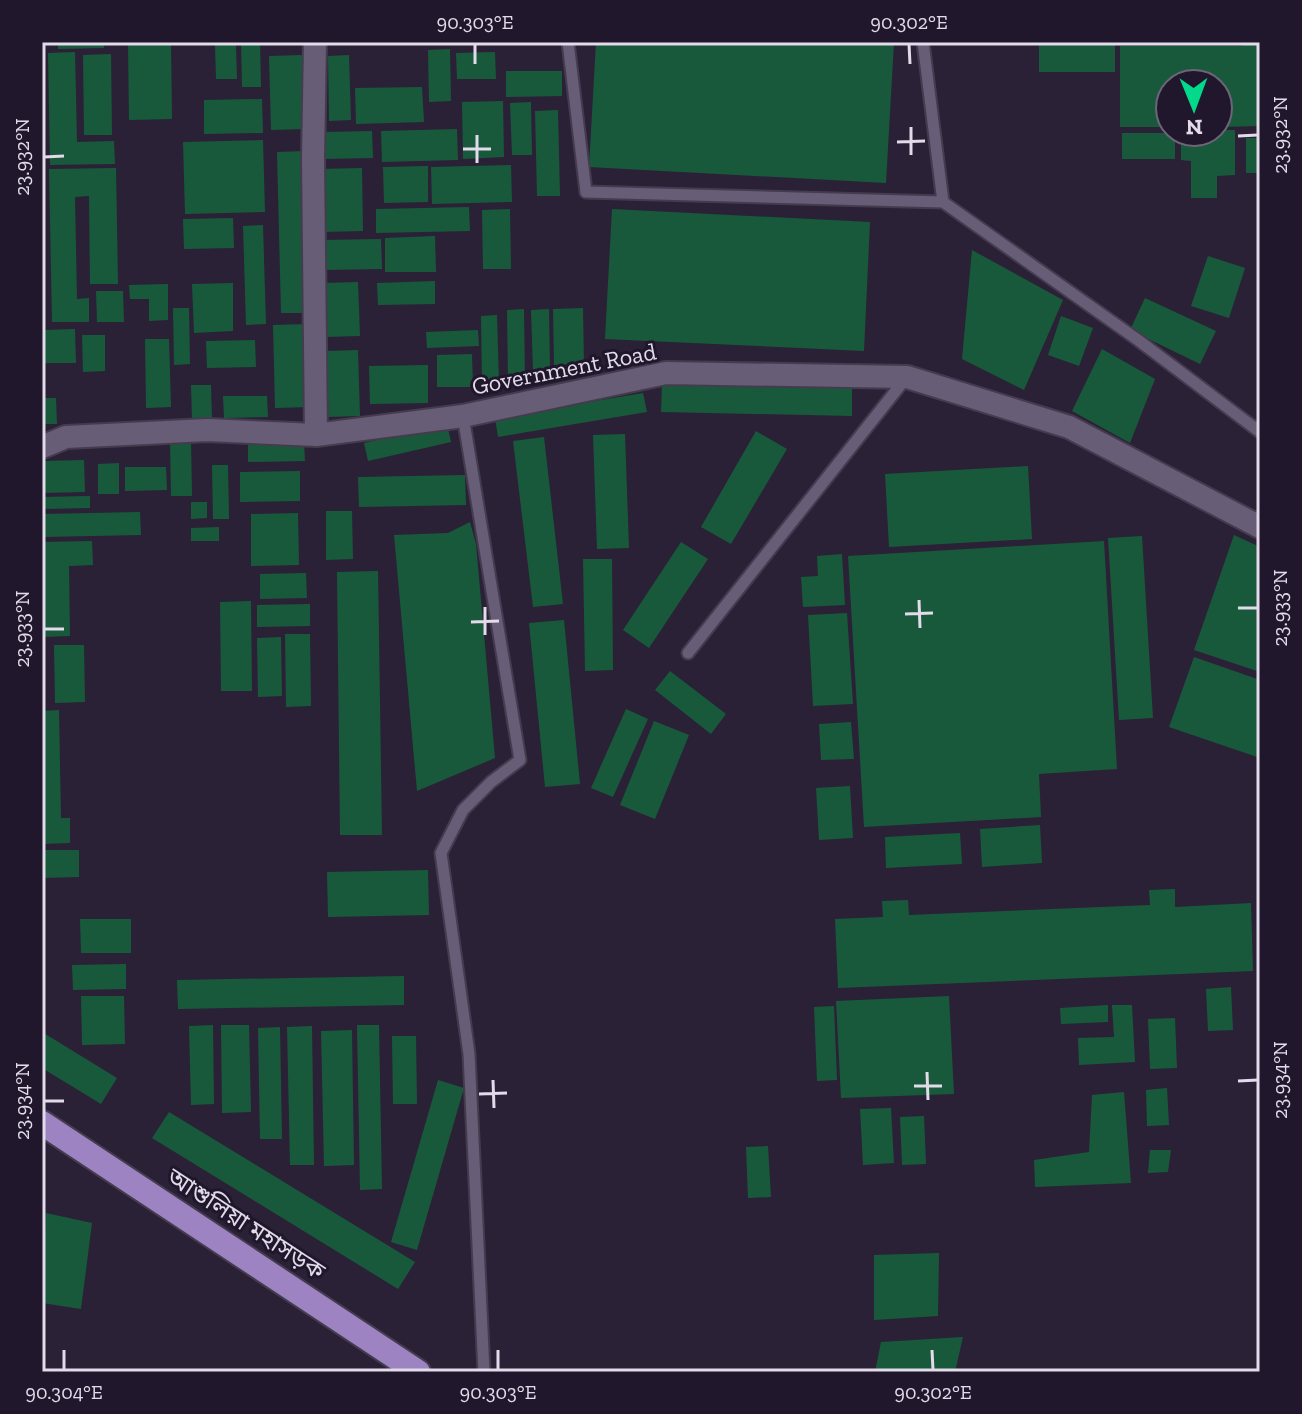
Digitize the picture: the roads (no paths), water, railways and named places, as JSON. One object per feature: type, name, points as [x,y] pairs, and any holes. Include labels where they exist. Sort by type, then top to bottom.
[{"type":"highway","name":"আশুলিয়া মহাসড়ক","points":[[42,1123],[418,1372]]},
{"type":"street","points":[[315,42],[316,435]]},
{"type":"street","name":"Government Road","points":[[42,447],[66,437],[207,430],[316,435],[463,416],[666,373],[907,377],[1069,427],[1260,527]]},
{"type":"lane","points":[[568,42],[586,192],[943,202],[1138,340],[1260,432]]},
{"type":"lane","points":[[923,42],[943,202]]},
{"type":"lane","points":[[688,653],[907,377]]},
{"type":"lane","points":[[463,416],[520,760],[491,782],[463,810],[441,853],[469,1054],[484,1372]]}]
